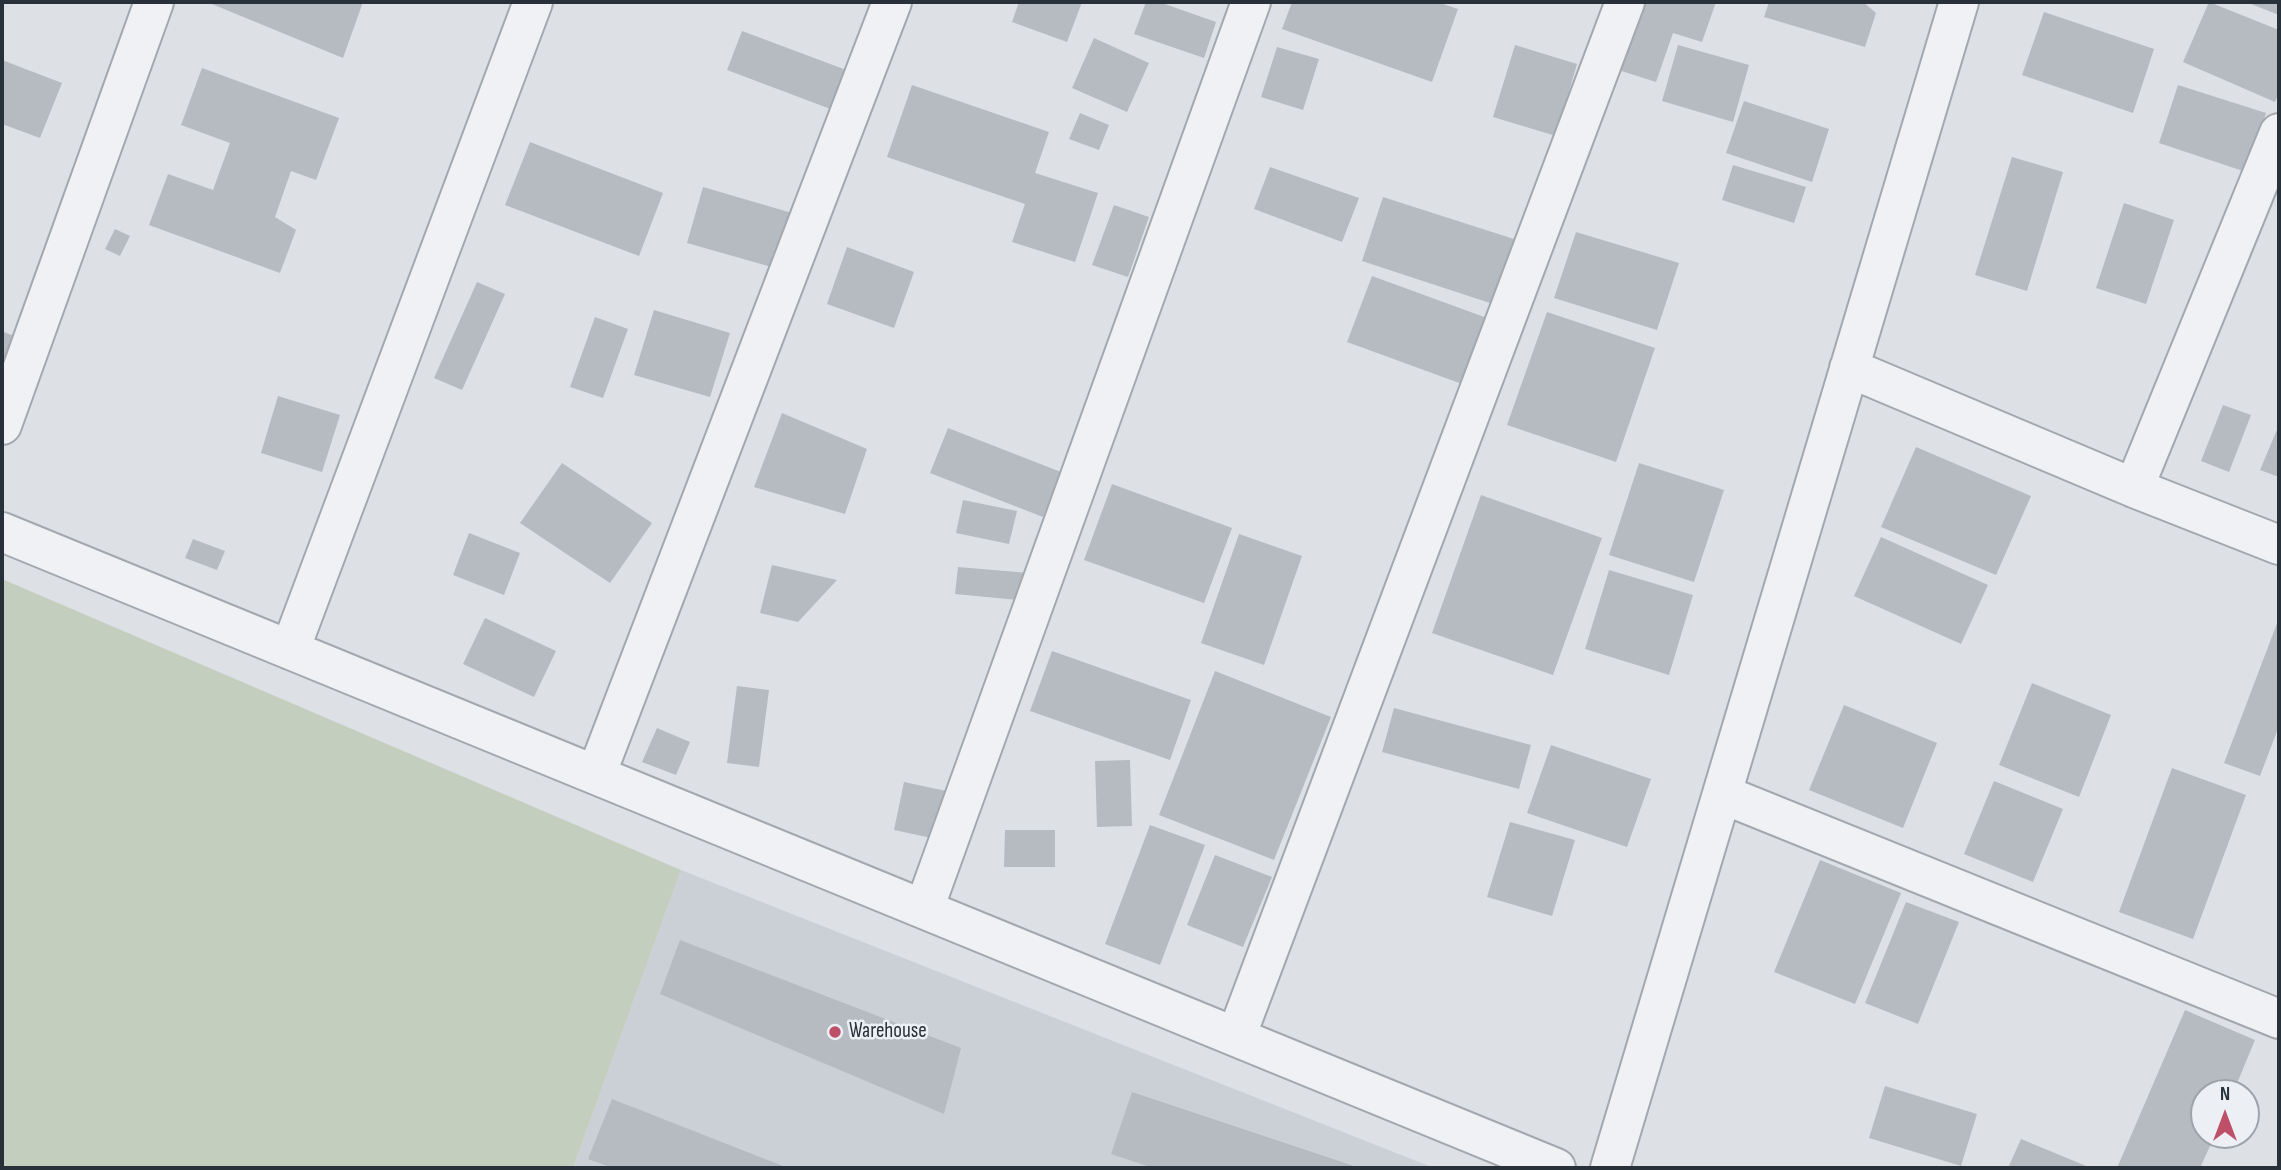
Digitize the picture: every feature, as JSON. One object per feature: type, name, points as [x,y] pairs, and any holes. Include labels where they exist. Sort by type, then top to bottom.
[{"type":"street","points":[[2,425],[154,2]]},
{"type":"street","points":[[290,650],[533,2]]},
{"type":"street","points":[[596,775],[892,2]]},
{"type":"street","points":[[923,909],[1251,2]]},
{"type":"street","points":[[1236,1037],[1625,2]]},
{"type":"street","points":[[1610,1168],[1959,2]]},
{"type":"street","points":[[2134,488],[2279,133]]},
{"type":"street","points":[[1849,368],[2134,488],[2279,545]]},
{"type":"street","points":[[2,532],[1556,1168]]},
{"type":"street","points":[[1722,794],[2279,1019]]},
{"type":"shaded area","points":[[681,870],[1434,1168],[573,1168]]},
{"type":"green space","points":[[2,579],[681,870],[573,1168],[2,1168]]},
{"type":"building","points":[[207,2],[363,2],[343,58]]},
{"type":"building","points":[[1019,2],[1082,2],[1067,42],[1012,22]]},
{"type":"building","points":[[1146,2],[1159,2],[1216,22],[1204,58],[1134,34]]},
{"type":"building","points":[[1292,2],[1437,2],[1458,9],[1432,82],[1282,29]]},
{"type":"building","points":[[1635,2],[1716,2],[1702,42],[1673,33],[1656,82],[1612,68]]},
{"type":"building","points":[[1769,2],[1863,2],[1876,13],[1865,47],[1764,17]]},
{"type":"building","points":[[2209,2],[2279,30],[2279,92],[2275,102],[2183,62]]},
{"type":"building","points":[[2246,2],[2279,2],[2279,15]]},
{"type":"building","points":[[2044,12],[2154,49],[2133,113],[2022,75]]},
{"type":"building","points":[[742,31],[857,74],[841,113],[727,70]]},
{"type":"building","points":[[1094,38],[1149,63],[1127,112],[1072,88]]},
{"type":"building","points":[[1515,45],[1577,64],[1556,136],[1493,117]]},
{"type":"building","points":[[1678,45],[1749,65],[1733,122],[1662,101]]},
{"type":"building","points":[[1277,47],[1319,59],[1303,110],[1261,97]]},
{"type":"building","points":[[2,60],[62,83],[40,138],[2,124]]},
{"type":"building","points":[[202,68],[339,118],[316,180],[291,171],[275,217],[296,230],[280,273],[149,225],[168,174],[213,190],[230,143],[181,125]]},
{"type":"building","points":[[912,85],[1049,132],[1035,173],[1098,193],[1075,262],[1012,242],[1025,204],[887,157]]},
{"type":"building","points":[[2178,85],[2266,113],[2246,172],[2159,143]]},
{"type":"building","points":[[1744,101],[1829,129],[1812,182],[1726,153]]},
{"type":"building","points":[[1080,113],[1109,125],[1099,150],[1069,139]]},
{"type":"building","points":[[530,142],[663,193],[639,256],[505,205]]},
{"type":"building","points":[[2012,157],[2063,172],[2027,291],[1975,275]]},
{"type":"building","points":[[1733,165],[1806,187],[1794,223],[1722,200]]},
{"type":"building","points":[[1270,167],[1359,198],[1342,242],[1254,209]]},
{"type":"building","points":[[703,187],[792,213],[775,268],[687,243]]},
{"type":"building","points":[[1383,197],[1517,240],[1496,305],[1362,261]]},
{"type":"building","points":[[2124,203],[2174,220],[2146,304],[2096,288]]},
{"type":"building","points":[[1114,205],[1149,217],[1128,277],[1092,265]]},
{"type":"building","points":[[115,229],[130,236],[120,256],[105,249]]},
{"type":"building","points":[[1576,232],[1679,263],[1657,330],[1554,298]]},
{"type":"building","points":[[847,247],[914,272],[894,328],[827,304]]},
{"type":"building","points":[[1372,276],[1487,318],[1462,384],[1347,342]]},
{"type":"building","points":[[477,282],[505,294],[462,390],[434,378]]},
{"type":"building","points":[[654,310],[730,333],[710,397],[634,375]]},
{"type":"building","points":[[1547,312],[1655,348],[1616,462],[1507,425]]},
{"type":"building","points":[[595,317],[628,329],[603,398],[570,387]]},
{"type":"building","points":[[2,331],[16,337],[2,373]]},
{"type":"building","points":[[278,396],[340,415],[322,472],[261,453]]},
{"type":"building","points":[[2223,405],[2251,415],[2229,472],[2201,461]]},
{"type":"building","points":[[782,413],[867,449],[845,514],[754,487]]},
{"type":"building","points":[[2279,425],[2279,477],[2260,470]]},
{"type":"building","points":[[948,428],[1061,472],[1043,517],[930,473]]},
{"type":"building","points":[[1916,447],[2031,496],[1996,575],[1881,527]]},
{"type":"building","points":[[562,463],[652,523],[610,583],[520,523]]},
{"type":"building","points":[[1639,463],[1724,490],[1694,582],[1609,555]]},
{"type":"building","points":[[1112,484],[1232,528],[1204,603],[1084,560]]},
{"type":"building","points":[[1481,495],[1602,538],[1553,675],[1432,633]]},
{"type":"building","points":[[963,500],[1017,511],[1009,544],[956,533]]},
{"type":"building","points":[[469,533],[520,553],[504,595],[453,575]]},
{"type":"building","points":[[1239,534],[1302,556],[1264,665],[1201,643]]},
{"type":"building","points":[[1881,537],[1988,585],[1961,644],[1854,596]]},
{"type":"building","points":[[193,539],[225,551],[217,570],[185,558]]},
{"type":"building","points":[[772,565],[837,580],[798,622],[760,613]]},
{"type":"building","points":[[958,567],[1029,573],[1018,600],[955,594]]},
{"type":"building","points":[[1609,570],[1693,595],[1669,675],[1585,649]]},
{"type":"building","points":[[485,618],[556,651],[534,697],[463,664]]},
{"type":"building","points":[[2279,618],[2279,726],[2260,776],[2224,763]]},
{"type":"building","points":[[1052,651],[1191,700],[1170,760],[1030,711]]},
{"type":"building","points":[[1215,671],[1331,717],[1274,860],[1159,815]]},
{"type":"building","points":[[2032,683],[2111,715],[2079,797],[1999,765]]},
{"type":"building","points":[[737,686],[769,690],[759,767],[727,763]]},
{"type":"building","points":[[1844,705],[1937,743],[1903,828],[1809,790]]},
{"type":"building","points":[[1394,708],[1531,745],[1519,789],[1382,752]]},
{"type":"building","points":[[657,728],[690,742],[676,775],[642,762]]},
{"type":"building","points":[[1551,745],[1651,779],[1627,847],[1527,813]]},
{"type":"building","points":[[1130,760],[1132,826],[1097,827],[1095,761]]},
{"type":"building","points":[[2172,768],[2246,795],[2193,939],[2119,912]]},
{"type":"building","points":[[1994,781],[2063,809],[2033,882],[1964,854]]},
{"type":"building","points":[[904,782],[951,792],[941,840],[894,830]]},
{"type":"building","points":[[1510,822],[1575,840],[1552,916],[1487,897]]},
{"type":"building","points":[[1150,825],[1205,845],[1160,965],[1105,944]]},
{"type":"building","points":[[1005,830],[1055,830],[1055,867],[1004,867]]},
{"type":"building","points":[[1215,855],[1272,877],[1243,947],[1187,925]]},
{"type":"building","points":[[1820,860],[1901,893],[1855,1004],[1774,972]]},
{"type":"building","points":[[1906,902],[1959,922],[1918,1024],[1865,1003]]},
{"type":"building","name":"Warehouse","points":[[680,940],[961,1048],[944,1114],[660,994]]},
{"type":"building","points":[[2185,1010],[2255,1040],[2239,1079],[2190,1079],[2190,1149],[2209,1149],[2200,1168],[2117,1168]]},
{"type":"building","points":[[1885,1086],[1977,1114],[1961,1166],[1869,1138]]},
{"type":"building","points":[[1132,1092],[1360,1168],[1153,1168],[1111,1154]]},
{"type":"building","points":[[612,1099],[788,1168],[613,1168],[588,1159]]},
{"type":"building","points":[[2021,1139],[2091,1168],[2008,1168]]},
{"type":"place","name":"Warehouse","points":[[835,1032]]}]
